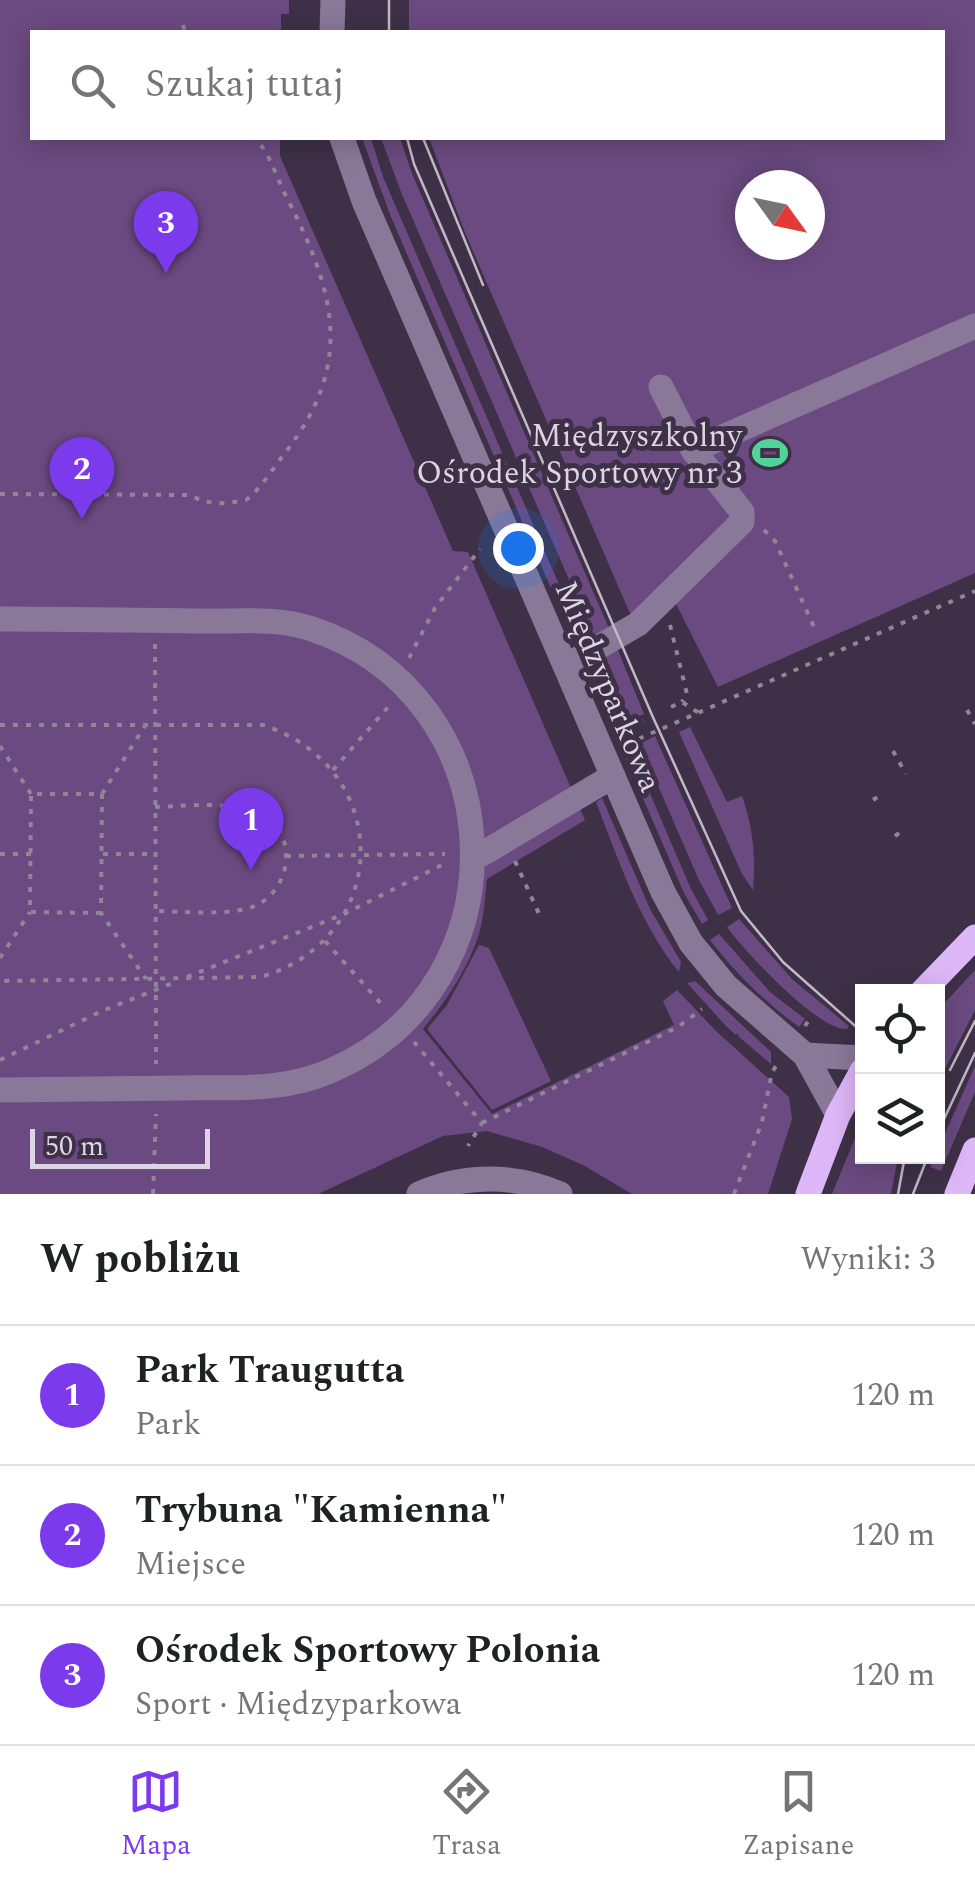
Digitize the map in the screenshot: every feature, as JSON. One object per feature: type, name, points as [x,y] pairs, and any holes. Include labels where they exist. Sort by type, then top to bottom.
[{"type":"main road","points":[[930,984],[973,941]]},
{"type":"main road","points":[[808,1194],[838,1115],[860,1074]]},
{"type":"main road","points":[[958,1194],[975,1150]]},
{"type":"street","points":[[332,0],[332,30]]},
{"type":"street","name":"Międzyparkowa","points":[[343,140],[364,202],[663,892],[692,943],[794,1056],[838,1115]]},
{"type":"street","points":[[693,450],[975,326]]},
{"type":"street","points":[[566,666],[638,624],[744,517],[693,450],[661,387]]},
{"type":"street","points":[[0,618],[287,622],[355,648],[401,683],[424,708],[452,755],[470,808],[465,917],[444,968],[412,1012],[374,1046],[330,1072],[281,1086],[0,1090]]},
{"type":"street","points":[[469,854],[482,854],[613,776]]},
{"type":"street","points":[[794,1056],[855,1058]]},
{"type":"street","points":[[419,1194],[470,1179],[504,1178],[560,1194]]},
{"type":"path","points":[[183,25],[185,30]]},
{"type":"path","points":[[0,494],[190,495],[205,504],[246,500],[306,428],[331,356],[330,324],[314,254],[268,151],[258,140]]},
{"type":"path","points":[[744,517],[758,524],[775,541],[816,629]]},
{"type":"path","points":[[333,770],[401,683],[436,608],[480,549]]},
{"type":"path","points":[[618,748],[975,591]]},
{"type":"path","points":[[664,601],[687,694],[682,702],[671,707]]},
{"type":"path","points":[[153,1194],[154,621]]},
{"type":"path","points":[[682,702],[698,713]]},
{"type":"path","points":[[967,710],[975,724]]},
{"type":"path","points":[[627,728],[647,718]]},
{"type":"path","points":[[146,724],[102,794],[101,913],[146,979]]},
{"type":"path","points":[[0,725],[263,725],[302,742],[333,770],[358,819],[361,856],[354,892],[344,914],[316,948],[277,972],[260,977],[0,981]]},
{"type":"path","points":[[0,746],[31,794],[30,912],[0,958]]},
{"type":"path","points":[[893,752],[906,774]]},
{"type":"path","points":[[31,794],[102,794]]},
{"type":"path","points":[[873,800],[882,794]]},
{"type":"path","points":[[155,807],[233,806],[256,810],[280,834],[286,856],[281,880],[257,905],[234,910],[156,911]]},
{"type":"path","points":[[895,836],[902,831]]},
{"type":"path","points":[[0,854],[30,854]]},
{"type":"path","points":[[103,854],[156,854]]},
{"type":"path","points":[[286,856],[469,854]]},
{"type":"path","points":[[0,1060],[102,1011],[344,914],[469,854]]},
{"type":"path","points":[[515,862],[540,916]]},
{"type":"path","points":[[30,912],[101,913]]},
{"type":"path","points":[[482,1123],[678,1027],[702,1009]]},
{"type":"path","points":[[734,1194],[762,1122],[772,1072],[794,1056]]},
{"type":"shaded area","points":[[0,0],[289,0],[289,14],[281,14],[281,30],[30,30],[30,140],[280,140],[280,156],[453,551],[468,552],[585,820],[487,879],[482,921],[469,960],[423,1029],[492,1114],[674,1025],[663,1001],[677,990],[789,1097],[792,1119],[768,1194],[632,1194],[583,1165],[542,1147],[487,1131],[443,1136],[318,1194],[0,1194]]},
{"type":"shaded area","points":[[409,0],[975,0],[975,573],[718,687],[668,588],[632,618],[466,235],[430,140],[945,140],[945,30],[409,30]]},
{"type":"shaded area","points":[[363,140],[372,140],[383,177],[586,647],[578,651],[391,217]]},
{"type":"shaded area","points":[[382,140],[401,140],[611,633],[596,642]]},
{"type":"shaded area","points":[[615,643],[644,714],[630,720],[601,652]]},
{"type":"shaded area","points":[[690,727],[727,802],[742,796],[753,842],[753,890],[742,874],[679,732]]},
{"type":"shaded area","points":[[655,736],[732,908],[718,915],[640,744]]},
{"type":"shaded area","points":[[631,749],[708,920],[702,924],[684,893],[623,752]]},
{"type":"shaded area","points":[[602,798],[650,909],[681,962],[679,972],[631,890],[596,802]]},
{"type":"shaded area","points":[[739,919],[793,980],[849,1026],[847,1029],[819,1018],[765,971],[727,927]]},
{"type":"shaded area","points":[[719,934],[770,992],[805,1019],[799,1027],[730,964],[710,940]]},
{"type":"shaded area","points":[[479,945],[489,948],[551,1081],[492,1110],[427,1029],[447,1005]]},
{"type":"shaded area","points":[[975,970],[975,1010],[945,1069],[945,1002]]},
{"type":"shaded area","points":[[695,981],[771,1052],[771,1064],[726,1026],[687,983]]},
{"type":"shaded area","points":[[975,1066],[975,1092],[945,1162],[945,1133]]},
{"type":"shaded area","points":[[855,1138],[855,1164],[897,1164],[891,1194],[832,1194]]},
{"type":"shaded area","points":[[931,1164],[944,1164],[941,1171],[930,1167]]},
{"type":"tram line","points":[[389,0],[389,30]]},
{"type":"tram line","points":[[408,140],[414,164],[652,715],[741,911],[783,962],[855,1026]]},
{"type":"tram line","points":[[424,140],[483,285]]},
{"type":"tram line","points":[[950,1070],[975,1021]]},
{"type":"tram line","points":[[945,1117],[975,1053]]},
{"type":"tram line","points":[[898,1194],[904,1164]]},
{"type":"tram line","points":[[913,1194],[925,1164]]},
{"type":"place","name":"Ośrodek Sportowy Polonia","points":[[166,273]]},
{"type":"place","name":"Międzyszkolny Ośrodek Sportowy nr 3","points":[[770,453]]},
{"type":"place","name":"Trybuna \"Kamienna\"","points":[[82,519]]},
{"type":"place","name":"Park Traugutta","points":[[251,870]]}]
